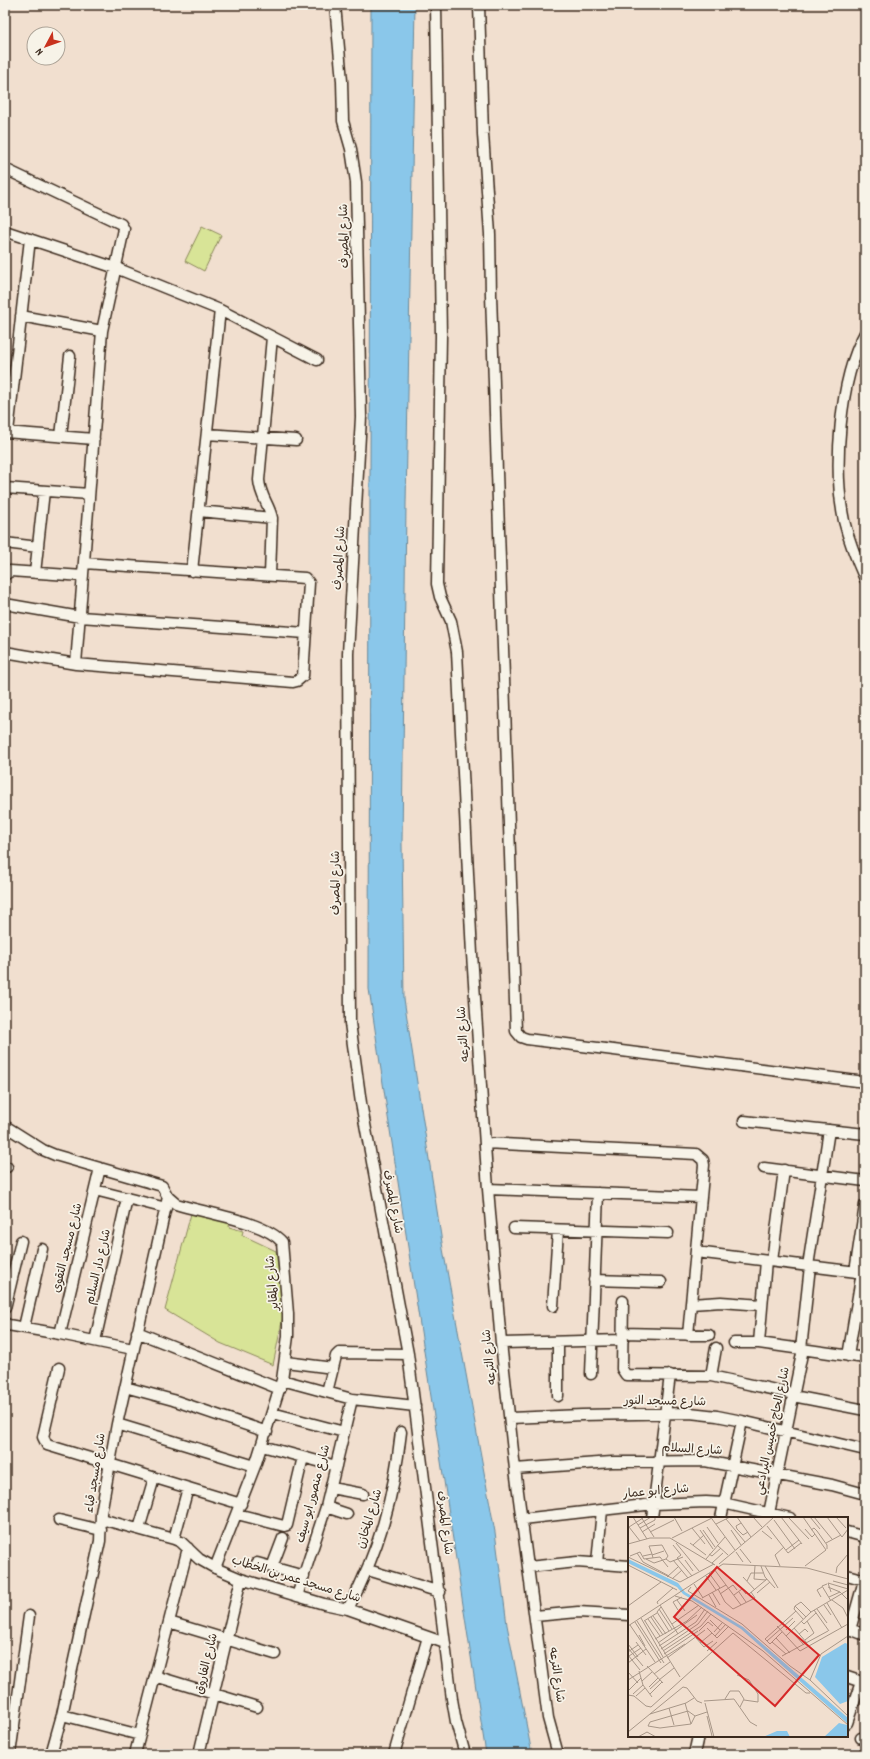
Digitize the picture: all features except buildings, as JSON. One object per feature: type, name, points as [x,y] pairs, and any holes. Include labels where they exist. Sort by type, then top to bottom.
[{"type":"street","name":"شارع المصرف","points":[[336,5],[342,80],[343,121],[351,149],[356,182],[360,374],[360,445],[348,654],[350,1023],[360,1102],[408,1354],[456,1722],[465,1754]]},
{"type":"street","name":"شارع الترعه","points":[[436,5],[441,336],[437,571],[438,590],[451,621],[457,652],[472,954],[488,1189],[502,1343],[515,1468],[534,1616],[548,1718],[558,1754]]},
{"type":"street","points":[[479,5],[483,134],[490,234],[516,1031],[527,1039],[865,1082]]},
{"type":"street","points":[[5,169],[121,224],[125,233],[102,331],[76,664]]},
{"type":"street","points":[[5,231],[116,268],[220,310],[317,360]]},
{"type":"street","points":[[30,239],[6,432],[94,438]]},
{"type":"street","points":[[192,571],[220,310]]},
{"type":"street","points":[[21,316],[102,331]]},
{"type":"street","points":[[865,333],[855,356],[840,421],[838,475],[844,522],[865,579]]},
{"type":"street","points":[[270,576],[272,518],[259,487],[262,438],[272,337]]},
{"type":"street","points":[[61,436],[70,356]]},
{"type":"street","points":[[207,434],[296,440]]},
{"type":"street","points":[[5,488],[90,494]]},
{"type":"street","points":[[35,573],[44,491]]},
{"type":"street","points":[[198,511],[272,518]]},
{"type":"street","points":[[5,544],[38,547]]},
{"type":"street","points":[[5,652],[76,664],[297,681],[303,676],[308,581],[303,578],[84,564]]},
{"type":"street","points":[[5,575],[10,571],[83,576]]},
{"type":"street","points":[[5,604],[80,617],[306,633]]},
{"type":"street","points":[[744,1121],[865,1134]]},
{"type":"street","name":"شارع المقابر","points":[[5,1126],[43,1150],[55,1155],[162,1186],[168,1197],[176,1204],[247,1223],[272,1234],[282,1242],[288,1314],[286,1362],[267,1432],[242,1504],[215,1568]]},
{"type":"street","name":"شارع الحاج خميس البرادعي","points":[[769,1515],[802,1349],[809,1266],[829,1130]]},
{"type":"street","points":[[485,1144],[696,1154],[703,1160],[688,1335]]},
{"type":"street","name":"شارع مسجد التقوى","points":[[60,1334],[100,1168]]},
{"type":"street","points":[[764,1168],[865,1181]]},
{"type":"street","points":[[759,1343],[762,1305],[784,1170]]},
{"type":"street","points":[[488,1189],[700,1197]]},
{"type":"street","points":[[95,1190],[166,1208]]},
{"type":"street","points":[[591,1374],[598,1193]]},
{"type":"street","name":"شارع مسجد قباء","points":[[51,1754],[62,1715],[101,1530],[101,1519],[117,1424],[168,1197]]},
{"type":"street","name":"شارع دار السلام","points":[[95,1341],[127,1198]]},
{"type":"street","points":[[848,1356],[861,1272],[865,1205]]},
{"type":"street","points":[[514,1228],[668,1233]]},
{"type":"street","points":[[553,1306],[558,1230]]},
{"type":"street","points":[[5,1308],[21,1241]]},
{"type":"street","points":[[24,1327],[42,1249]]},
{"type":"street","points":[[696,1252],[861,1272]]},
{"type":"street","points":[[594,1280],[661,1282]]},
{"type":"street","points":[[623,1301],[624,1373],[628,1375],[711,1376],[865,1410]]},
{"type":"street","points":[[691,1304],[721,1302],[762,1305]]},
{"type":"street","points":[[5,1323],[8,1325],[133,1349]]},
{"type":"street","points":[[137,1332],[281,1385],[327,1392],[352,1399],[415,1406]]},
{"type":"street","points":[[502,1343],[592,1341],[623,1336],[709,1335]]},
{"type":"street","points":[[558,1342],[558,1396]]},
{"type":"street","points":[[734,1343],[759,1343],[865,1358]]},
{"type":"street","points":[[711,1376],[716,1348]]},
{"type":"street","points":[[327,1392],[336,1356],[339,1353],[408,1354]]},
{"type":"street","points":[[286,1362],[333,1368]]},
{"type":"street","points":[[59,1368],[43,1437],[45,1443],[50,1446],[242,1504]]},
{"type":"street","points":[[652,1517],[670,1375]]},
{"type":"street","points":[[125,1387],[187,1404],[267,1432]]},
{"type":"street","name":"شارع منصور ابو سيف","points":[[297,1596],[332,1488],[352,1399]]},
{"type":"street","points":[[272,1413],[344,1432]]},
{"type":"street","name":"شارع مسجد النور","points":[[510,1418],[690,1413],[742,1421],[865,1450]]},
{"type":"street","points":[[720,1517],[742,1421]]},
{"type":"street","points":[[117,1424],[255,1466]]},
{"type":"street","name":"شارع المخازن","points":[[348,1609],[368,1570],[381,1537],[397,1468],[401,1432]]},
{"type":"street","points":[[262,1446],[336,1466]]},
{"type":"street","points":[[237,1514],[284,1526],[287,1525],[303,1457]]},
{"type":"street","name":"شارع السلام","points":[[515,1468],[563,1464],[705,1461],[777,1474],[865,1494]]},
{"type":"street","points":[[139,1529],[154,1478]]},
{"type":"street","points":[[174,1539],[188,1488]]},
{"type":"street","points":[[332,1488],[363,1494]]},
{"type":"street","name":"شارع ابو عمار","points":[[522,1520],[654,1504],[706,1502],[724,1503],[769,1515],[783,1517]]},
{"type":"street","points":[[326,1507],[347,1514]]},
{"type":"street","points":[[597,1563],[602,1510]]},
{"type":"street","name":"شارع مسجد عمر بن الخطاب","points":[[101,1519],[174,1539],[188,1548],[199,1559],[215,1568],[241,1579],[297,1596],[348,1609],[445,1643]]},
{"type":"street","points":[[59,1520],[101,1530]]},
{"type":"street","points":[[848,1532],[865,1537]]},
{"type":"street","points":[[272,1567],[283,1538]]},
{"type":"street","points":[[135,1754],[188,1548]]},
{"type":"street","points":[[528,1567],[577,1562],[628,1566]]},
{"type":"street","points":[[257,1563],[304,1576]]},
{"type":"street","points":[[368,1570],[440,1592]]},
{"type":"street","points":[[848,1575],[865,1579],[849,1629],[865,1634]]},
{"type":"street","name":"شارع الفاروق","points":[[198,1754],[241,1579]]},
{"type":"street","points":[[534,1616],[578,1612],[628,1616]]},
{"type":"street","points":[[10,1754],[29,1616]]},
{"type":"street","points":[[169,1622],[275,1654]]},
{"type":"street","points":[[394,1754],[428,1637]]},
{"type":"street","points":[[155,1676],[257,1707]]},
{"type":"street","points":[[848,1677],[863,1682],[848,1720]]},
{"type":"street","points":[[62,1715],[140,1734]]},
{"type":"street","points":[[694,1754],[698,1737]]},
{"type":"green space","points":[[202,226],[221,235],[204,271],[185,261]]},
{"type":"green space","points":[[192,1210],[230,1221],[229,1227],[243,1231],[242,1235],[276,1251],[284,1312],[273,1365],[220,1343],[165,1310]]},
{"type":"water","points":[[371,5],[415,5],[406,504],[402,843],[404,999],[443,1249],[495,1532],[507,1625],[532,1754],[486,1754],[369,989]]}]
